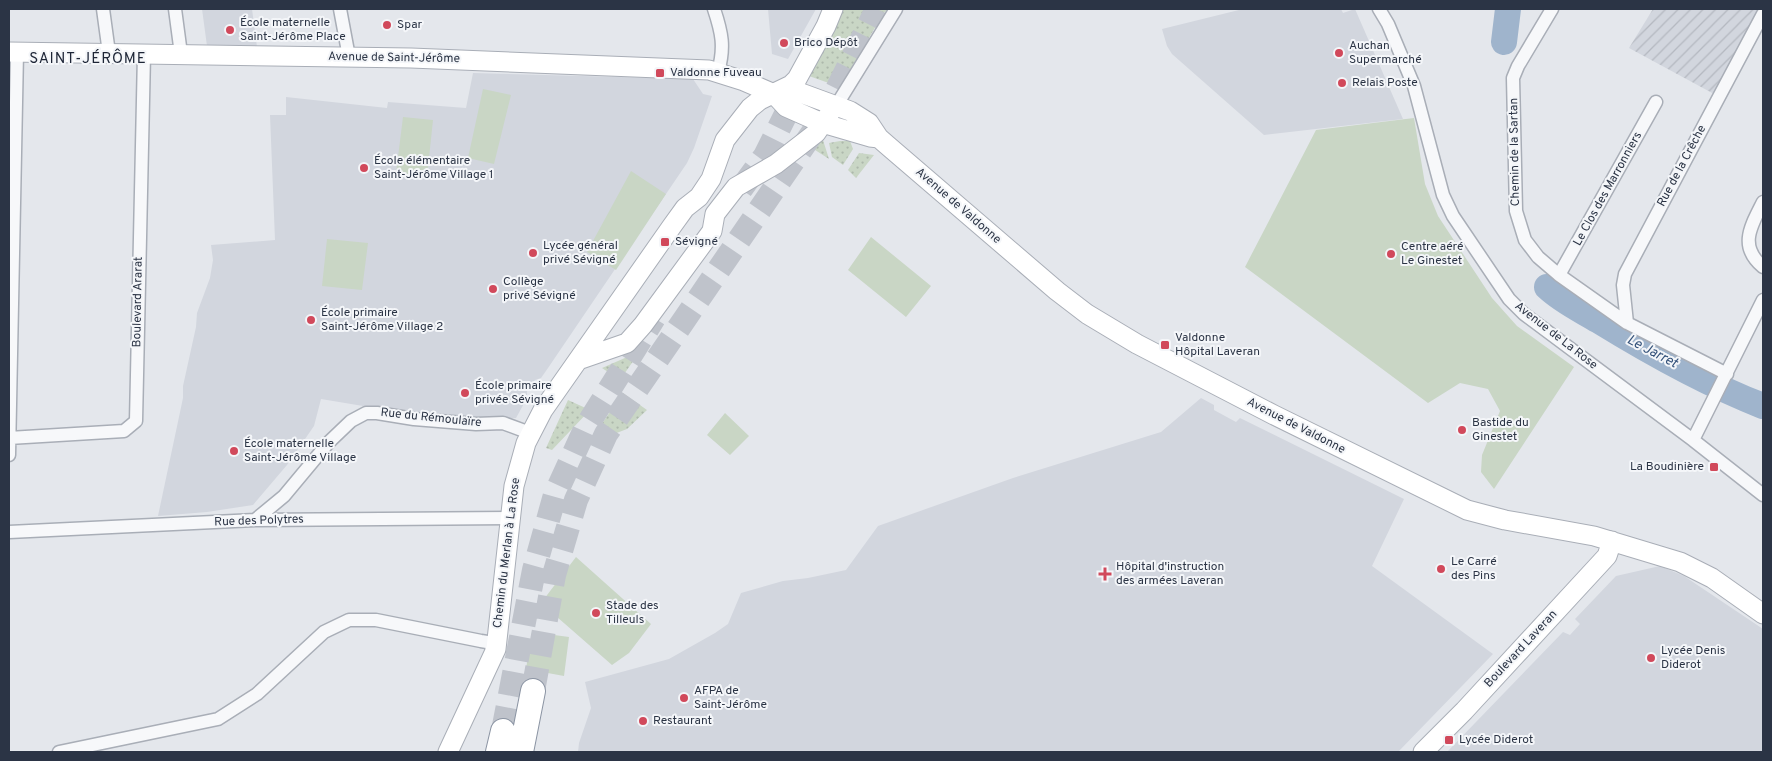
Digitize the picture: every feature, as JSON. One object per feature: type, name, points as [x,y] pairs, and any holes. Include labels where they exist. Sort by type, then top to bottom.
[{"type":"highway","points":[[521,752],[533,691]]},
{"type":"street","points":[[103,9],[108,53]]},
{"type":"street","points":[[176,9],[182,54]]},
{"type":"street","points":[[340,9],[349,57]]},
{"type":"street","points":[[714,9],[722,37],[723,54],[718,72]]},
{"type":"street","name":"Chemin du Merlan à La Rose","points":[[448,752],[496,649],[509,518],[518,467],[530,433],[556,388],[578,360],[685,208],[699,197],[711,179],[725,140],[750,108],[760,100],[791,85],[797,79],[826,26],[833,9]]},
{"type":"street","points":[[578,360],[626,343],[643,325],[712,231],[715,214],[736,187],[776,164],[816,133],[836,106],[896,9]]},
{"type":"street","name":"Avenue de La Rose","points":[[1379,9],[1388,24],[1414,86],[1443,195],[1453,216],[1509,299],[1524,314],[1693,440],[1763,496]]},
{"type":"street","name":"Chemin de la Sartan","points":[[1552,9],[1518,66],[1513,78],[1516,211],[1525,240],[1538,257],[1559,275],[1627,323],[1724,379]]},
{"type":"street","name":"Rue de la Crêche","points":[[1627,323],[1625,274],[1763,14]]},
{"type":"street","points":[[9,455],[11,50]]},
{"type":"street","name":"Avenue de Saint-Jérôme","points":[[11,50],[349,57],[689,68],[718,72],[774,94]]},
{"type":"street","name":"Boulevard Ararat","points":[[9,438],[124,431],[136,421],[144,54]]},
{"type":"street","name":"Avenue de Valdonne","points":[[774,94],[801,93],[850,111],[869,123],[879,138],[1057,291],[1118,334],[1274,415],[1467,510],[1506,520],[1578,532],[1680,562],[1712,578],[1763,614]]},
{"type":"street","name":"Avenue de Valdonne","points":[[774,94],[786,107],[822,123],[879,138]]},
{"type":"street","name":"Le Clos des Marronniers","points":[[1559,275],[1656,102]]},
{"type":"street","points":[[1763,202],[1752,223],[1749,242],[1750,251],[1763,267]]},
{"type":"street","points":[[1693,440],[1763,300]]},
{"type":"street","name":"Rue du Rémoulaïre","points":[[254,520],[284,496],[329,442],[351,421],[366,414],[377,413],[414,419],[476,424],[502,423],[530,433]]},
{"type":"street","name":"Rue des Polytres","points":[[9,532],[254,520],[509,518]]},
{"type":"street","name":"Boulevard Laveran","points":[[1423,752],[1464,711],[1607,556],[1612,541]]},
{"type":"street","points":[[59,752],[218,719],[258,694],[324,632],[349,620],[376,620],[487,642],[496,649]]},
{"type":"shaded area","name":"École maternelle Saint-Jérôme Place","points":[[202,9],[252,9],[257,47],[207,46]]},
{"type":"shaded area","name":"Brico Dépôt","points":[[768,9],[816,9],[788,59],[772,54]]},
{"type":"shaded area","points":[[1243,9],[1341,9],[1343,13],[1355,9],[1403,119],[1264,135],[1172,54],[1167,46],[1162,29]]},
{"type":"shaded area","points":[[1653,9],[1761,9],[1714,94],[1629,48]]},
{"type":"shaded area","points":[[473,73],[693,79],[703,94],[712,96],[687,163],[541,378],[535,380],[527,391],[527,398],[516,418],[479,420],[417,415],[321,399],[314,426],[287,465],[253,505],[207,512],[158,516],[183,398],[183,386],[196,327],[197,313],[210,278],[213,260],[211,245],[275,240],[270,115],[286,115],[286,97],[387,108],[388,102],[466,108]]},
{"type":"shaded area","name":"Hôpital d'instruction des armées Laveran","points":[[1201,398],[1214,405],[1214,410],[1236,422],[1240,418],[1404,499],[1372,566],[1493,654],[1398,752],[578,752],[579,743],[591,708],[585,682],[669,659],[715,633],[728,624],[741,593],[783,581],[846,570],[878,526],[1013,478],[1161,432]]},
{"type":"shaded area","name":"Lycée Denis Diderot","points":[[1660,566],[1684,576],[1763,629],[1763,752],[1447,752],[1563,632],[1570,635],[1580,624],[1575,619],[1616,576]]},
{"type":"green space","points":[[839,9],[888,9],[883,14],[840,87],[809,76]]},
{"type":"green space","points":[[483,89],[511,95],[494,164],[468,158]]},
{"type":"green space","points":[[403,117],[433,120],[427,177],[396,173]]},
{"type":"green space","points":[[1414,118],[1425,184],[1438,216],[1492,298],[1517,326],[1574,367],[1494,489],[1481,472],[1482,455],[1500,411],[1488,389],[1460,383],[1428,403],[1245,267],[1316,130]]},
{"type":"green space","points":[[822,137],[829,159],[812,148]]},
{"type":"green space","points":[[850,141],[853,149],[843,165],[832,157],[829,143]]},
{"type":"green space","points":[[859,153],[874,155],[856,178],[848,170]]},
{"type":"green space","points":[[631,171],[666,194],[616,270],[587,252]]},
{"type":"green space","points":[[871,237],[931,286],[906,317],[848,270]]},
{"type":"green space","points":[[327,239],[368,243],[362,290],[322,286]]},
{"type":"green space","points":[[634,354],[636,357],[620,380],[602,368]]},
{"type":"green space","points":[[623,393],[647,410],[627,429],[588,444]]},
{"type":"green space","points":[[568,400],[590,410],[552,450],[546,448]]},
{"type":"green space","points":[[725,413],[749,436],[730,455],[707,435]]},
{"type":"green space","name":"Stade des Tilleuls","points":[[576,557],[651,624],[629,653],[612,665],[541,603]]},
{"type":"green space","points":[[532,632],[569,637],[564,676],[526,669]]},
{"type":"waterway","name":"Le Jarret","points":[[1504,42],[1508,9]]},
{"type":"waterway","name":"Le Jarret","points":[[1547,287],[1572,306],[1659,356],[1700,378],[1763,406]]},
{"type":"tunnel","points":[[533,691],[554,575],[576,500],[606,434],[824,116],[877,9]]},
{"type":"tunnel","points":[[741,189],[765,156],[799,88]]},
{"type":"tunnel","points":[[503,731],[534,570],[555,495],[586,427],[654,318]]},
{"type":"place","name":"Spar","points":[[387,25]]},
{"type":"place","name":"École maternelle Saint-Jérôme Place","points":[[230,30]]},
{"type":"place","name":"Brico Dépôt","points":[[784,43]]},
{"type":"place","name":"Auchan Supermarché","points":[[1339,53]]},
{"type":"place","name":"Valdonne Fuveau","points":[[660,73]]},
{"type":"place","name":"Relais Poste","points":[[1342,83]]},
{"type":"place","name":"École élémentaire Saint-Jérôme Village 1","points":[[364,168]]},
{"type":"place","name":"Sévigné","points":[[665,242]]},
{"type":"place","name":"Lycée général privé Sévigné","points":[[533,253]]},
{"type":"place","name":"Centre aéré Le Ginestet","points":[[1391,254]]},
{"type":"place","name":"Collège privé Sévigné","points":[[493,289]]},
{"type":"place","name":"École primaire Saint-Jérôme Village 2","points":[[311,320]]},
{"type":"place","name":"Valdonne Hôpital Laveran","points":[[1165,345]]},
{"type":"place","name":"École primaire privée Sévigné","points":[[465,393]]},
{"type":"place","name":"Bastide du Ginestet","points":[[1462,430]]},
{"type":"place","name":"École maternelle Saint-Jérôme Village","points":[[234,451]]},
{"type":"place","name":"La Boudinière","points":[[1714,467]]},
{"type":"place","name":"Le Carré des Pins","points":[[1441,569]]},
{"type":"place","name":"Hôpital d'instruction des armées Laveran","points":[[1105,574]]},
{"type":"place","name":"Stade des Tilleuls","points":[[596,613]]},
{"type":"place","name":"Lycée Denis Diderot","points":[[1651,658]]},
{"type":"place","name":"AFPA de Saint-Jérôme","points":[[684,698]]},
{"type":"place","name":"Restaurant","points":[[643,721]]},
{"type":"place","name":"Lycée Diderot","points":[[1449,740]]},
{"type":"district","name":"SAINT-JÉRÔME","points":[[88,59]]}]
